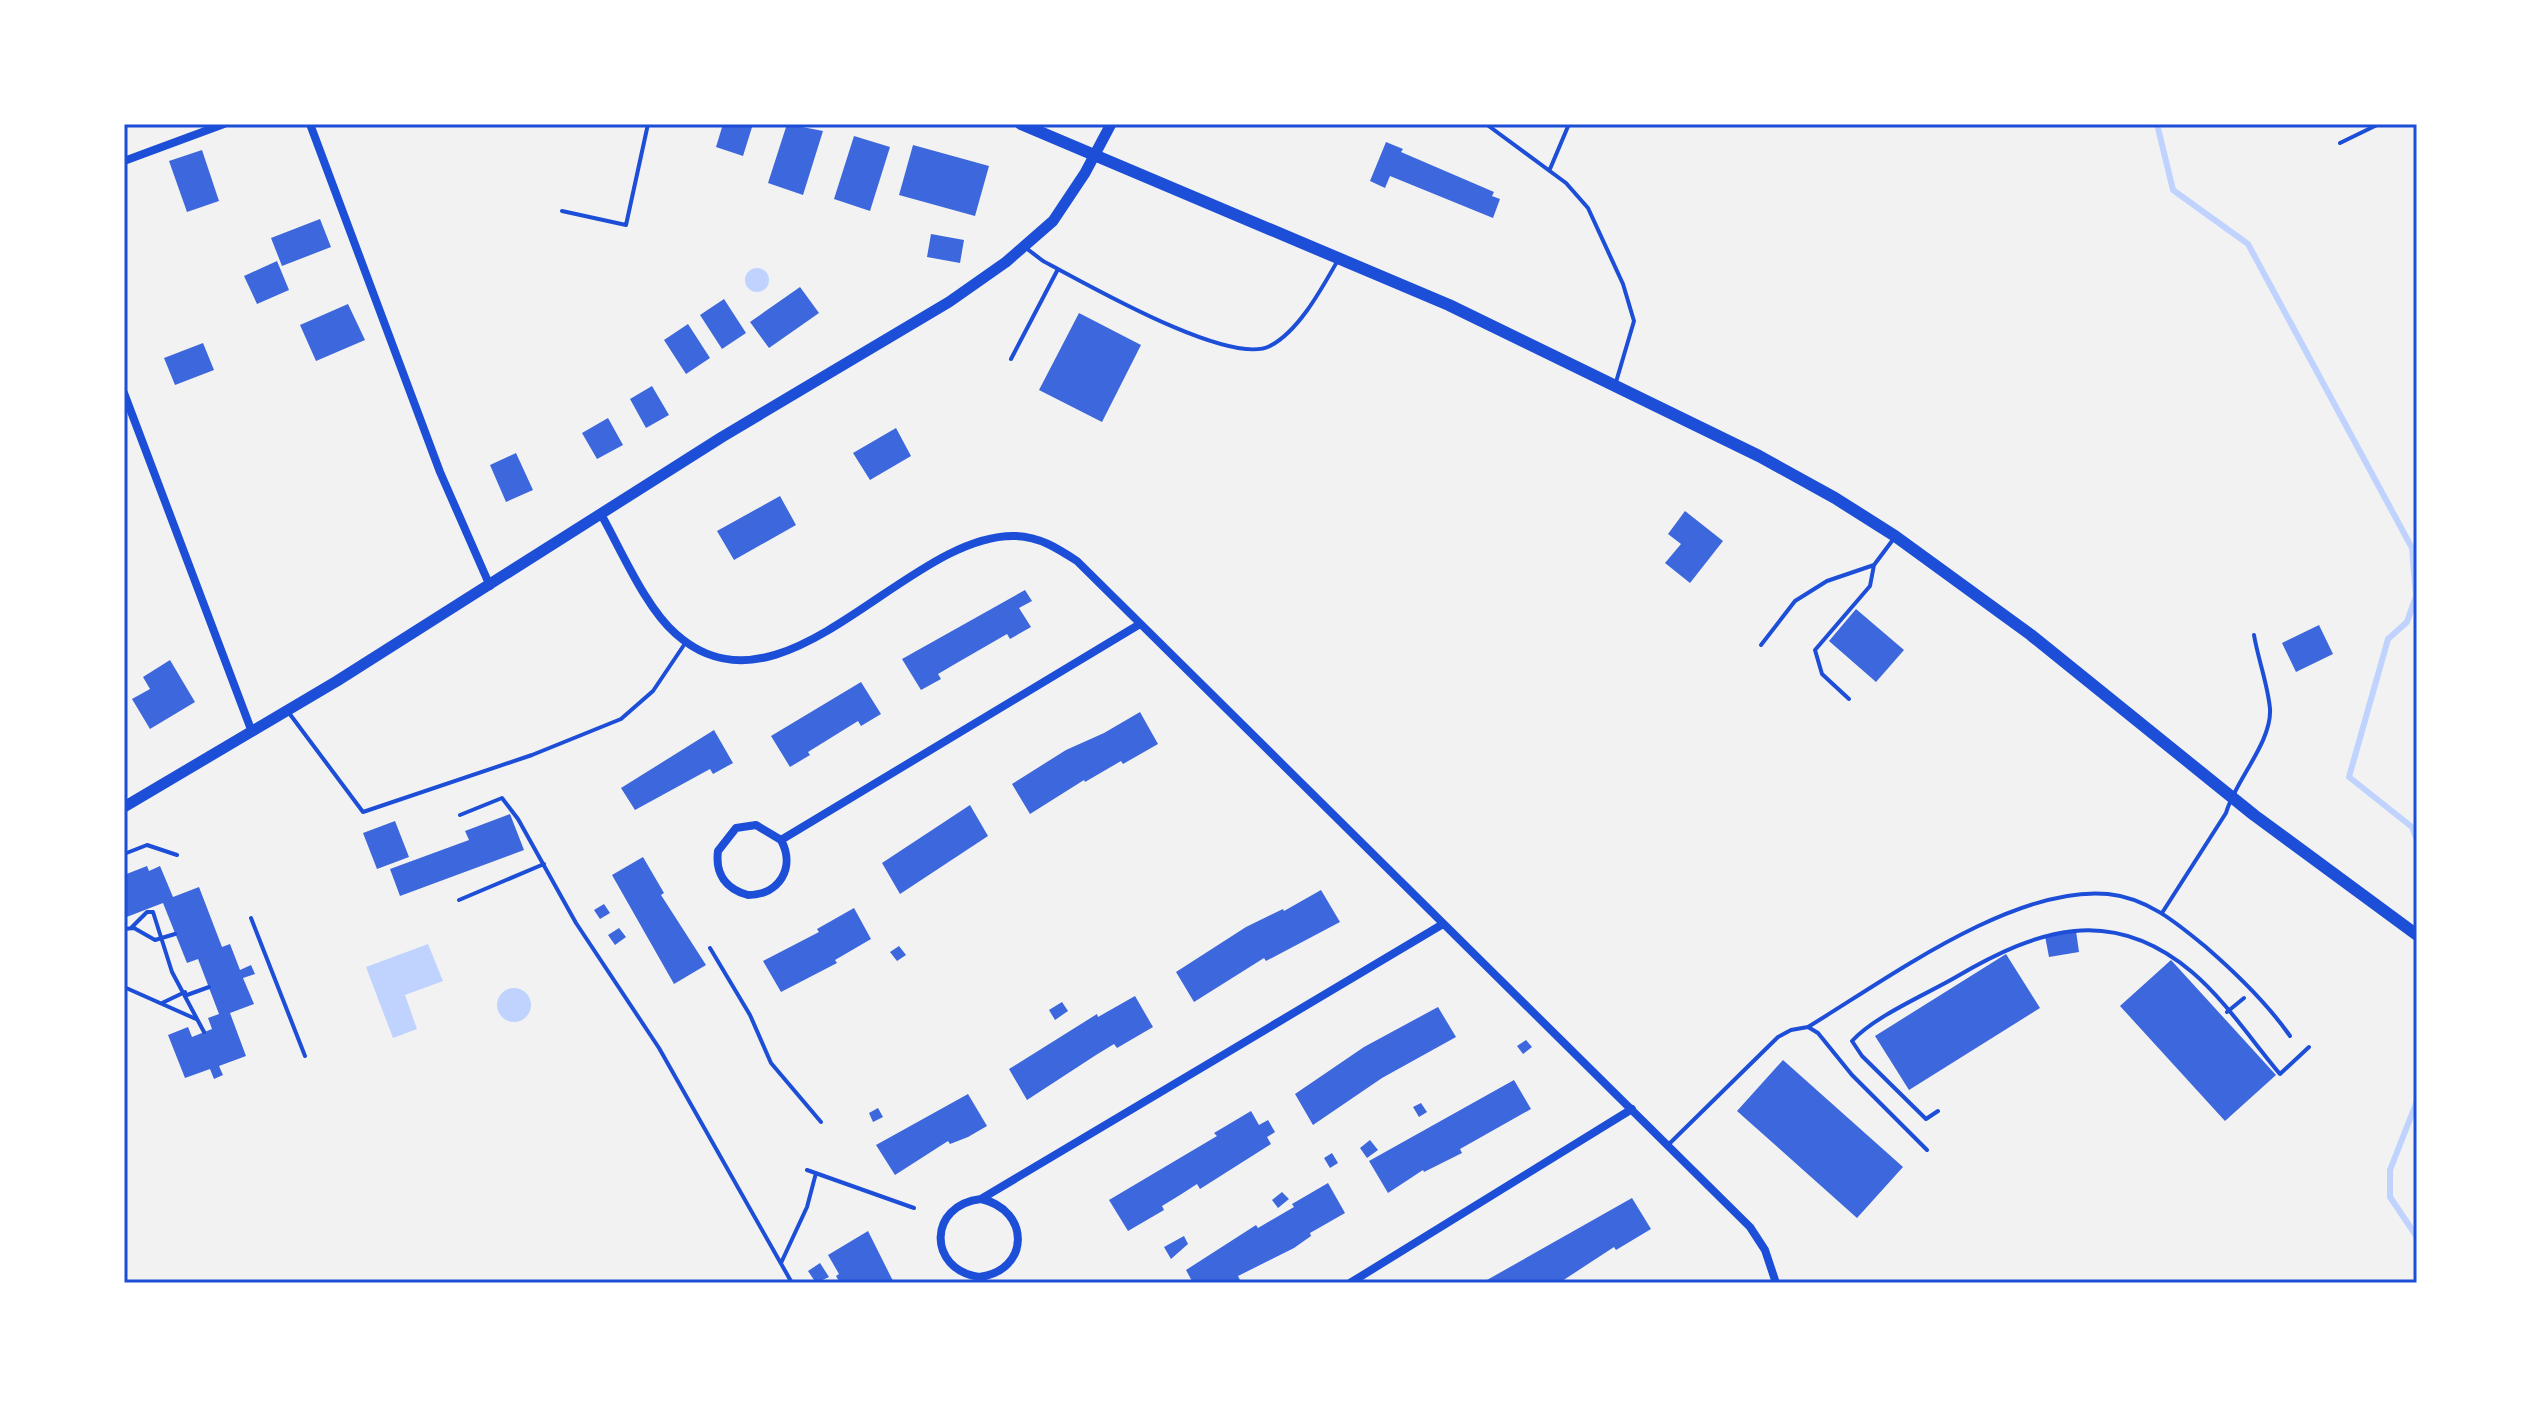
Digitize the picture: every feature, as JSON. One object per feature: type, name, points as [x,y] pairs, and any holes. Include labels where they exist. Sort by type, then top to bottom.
[{"type":"main road","points":[[1021,124],[1449,305],[1759,456],[1895,536],[2031,635],[2231,797],[2417,935]]},
{"type":"street","points":[[124,161],[224,124]]},
{"type":"street","points":[[310,124],[440,472],[490,586]]},
{"type":"street","points":[[124,807],[288,711],[602,516],[722,437],[949,302],[1053,221],[1111,124]]},
{"type":"street","points":[[124,393],[252,732]]},
{"type":"street","points":[[602,516],[656,610],[686,642],[729,660],[780,655],[982,541],[1015,536],[1044,541],[1077,561],[1750,1227],[1765,1250],[1776,1283]]},
{"type":"street","points":[[781,840],[1140,624]]},
{"type":"street","points":[[756,825],[774,832],[781,840],[786,849],[786,869],[783,878],[768,892],[748,895],[723,880],[718,871],[718,851],[736,828],[756,825]]},
{"type":"street","points":[[981,1199],[1003,1207],[1011,1215],[1018,1236],[1017,1247],[1007,1266],[979,1277],[952,1265],[941,1245],[944,1222],[959,1205],[981,1199],[1443,924]]},
{"type":"street","points":[[1350,1283],[1632,1109]]},
{"type":"lane","points":[[562,211],[626,225],[648,124]]},
{"type":"lane","points":[[1486,124],[1550,169],[1588,208],[1623,284],[1634,321],[1615,384]]},
{"type":"lane","points":[[1550,169],[1569,124]]},
{"type":"lane","points":[[2340,143],[2379,124]]},
{"type":"lane","points":[[1024,246],[1058,269],[1207,341],[1250,351],[1270,346],[1292,326],[1338,259]]},
{"type":"lane","points":[[1011,359],[1058,269]]},
{"type":"lane","points":[[1849,699],[1822,674],[1815,650],[1870,586],[1874,565],[1895,536]]},
{"type":"lane","points":[[1761,645],[1795,601],[1827,581],[1874,565]]},
{"type":"lane","points":[[2162,913],[2226,813],[2231,797],[2256,754],[2270,711],[2254,635]]},
{"type":"lane","points":[[288,711],[294,724],[363,812],[532,755],[621,719],[653,691],[686,642]]},
{"type":"lane","points":[[1668,1145],[1778,1037],[1791,1030],[1808,1027],[1978,927],[2028,903],[2108,894],[2141,903],[2162,913],[2196,938],[2252,991],[2290,1036]]},
{"type":"lane","points":[[1808,1027],[1818,1033],[1852,1075],[1927,1150]]},
{"type":"path","points":[[460,815],[502,798],[544,864],[576,923],[659,1048],[792,1283]]},
{"type":"path","points":[[124,854],[147,845],[177,855]]},
{"type":"path","points":[[459,900],[544,864]]},
{"type":"path","points":[[124,929],[132,927],[152,911],[172,972],[204,1032]]},
{"type":"path","points":[[251,918],[305,1056]]},
{"type":"path","points":[[132,927],[149,939],[162,939],[175,934]]},
{"type":"path","points":[[1938,1111],[1926,1119],[1862,1056],[1852,1041],[1999,952],[2051,933],[2103,930],[2161,949],[2194,974],[2280,1074],[2309,1047]]},
{"type":"path","points":[[710,948],[750,1015],[771,1063],[821,1122]]},
{"type":"path","points":[[124,987],[199,1020]]},
{"type":"path","points":[[161,1004],[209,987]]},
{"type":"path","points":[[2227,1012],[2252,991]]},
{"type":"path","points":[[807,1170],[914,1208]]},
{"type":"path","points":[[781,1263],[807,1207],[816,1173]]},
{"type":"water","points":[[757,268],[765,272],[769,280],[765,288],[757,292],[749,288],[745,280],[749,272]]},
{"type":"water","points":[[428,944],[443,981],[405,995],[417,1029],[393,1038],[366,967]]},
{"type":"water","points":[[514,988],[526,993],[531,1005],[526,1017],[514,1022],[502,1017],[497,1005],[502,993]]},
{"type":"building","points":[[723,124],[753,124],[743,156],[716,147]]},
{"type":"building","points":[[787,124],[823,131],[803,195],[768,183]]},
{"type":"building","points":[[854,136],[890,147],[870,211],[834,199]]},
{"type":"building","points":[[1386,142],[1403,149],[1401,152],[1494,192],[1492,196],[1500,199],[1493,218],[1390,176],[1385,188],[1370,181]]},
{"type":"building","points":[[913,145],[989,166],[975,216],[899,195]]},
{"type":"building","points":[[202,150],[219,201],[187,212],[169,161]]},
{"type":"building","points":[[320,219],[331,247],[282,266],[271,238]]},
{"type":"building","points":[[931,234],[964,240],[960,263],[927,257]]},
{"type":"building","points":[[277,261],[289,290],[257,304],[244,276]]},
{"type":"building","points":[[800,287],[819,313],[769,348],[750,322]]},
{"type":"building","points":[[724,299],[746,333],[722,349],[700,315]]},
{"type":"building","points":[[348,304],[365,340],[316,361],[300,325]]},
{"type":"building","points":[[1079,313],[1141,345],[1102,422],[1039,390]]},
{"type":"building","points":[[688,324],[710,358],[686,374],[664,340]]},
{"type":"building","points":[[203,343],[214,370],[175,385],[164,358]]},
{"type":"building","points":[[652,386],[669,415],[646,428],[630,399]]},
{"type":"building","points":[[608,418],[623,445],[597,459],[582,433]]},
{"type":"building","points":[[896,428],[911,456],[870,480],[853,453]]},
{"type":"building","points":[[516,453],[533,490],[506,502],[490,465]]},
{"type":"building","points":[[780,496],[796,525],[734,560],[717,531]]},
{"type":"building","points":[[1685,511],[1723,541],[1690,583],[1665,563],[1681,544],[1668,534]]},
{"type":"building","points":[[1025,590],[1032,601],[1019,608],[1031,627],[1010,639],[1007,634],[938,674],[941,679],[921,690],[902,659]]},
{"type":"building","points":[[1856,609],[1904,650],[1876,682],[1829,641]]},
{"type":"building","points":[[2319,625],[2333,654],[2296,672],[2282,643]]},
{"type":"building","points":[[170,660],[195,702],[150,729],[132,699],[150,689],[143,677]]},
{"type":"building","points":[[861,682],[881,714],[861,726],[858,721],[790,767],[771,736]]},
{"type":"building","points":[[1140,712],[1158,744],[1123,764],[1121,761],[1084,780],[1030,814],[1012,784],[1066,750]]},
{"type":"building","points":[[714,730],[733,763],[713,774],[710,769],[635,810],[621,788]]},
{"type":"building","points":[[970,805],[988,836],[900,894],[882,863]]},
{"type":"building","points":[[510,814],[524,850],[400,896],[390,869],[469,840],[465,831]]},
{"type":"building","points":[[395,821],[409,857],[377,869],[363,833]]},
{"type":"building","points":[[643,857],[664,893],[661,895],[706,965],[674,984],[612,875]]},
{"type":"building","points":[[147,866],[149,871],[160,866],[173,897],[199,887],[222,947],[230,944],[240,970],[251,965],[255,974],[243,978],[254,1004],[230,1013],[246,1056],[219,1066],[223,1075],[214,1079],[210,1069],[185,1078],[168,1035],[188,1027],[192,1037],[212,1029],[208,1018],[219,1014],[198,959],[187,963],[163,903],[124,918],[124,875]]},
{"type":"building","points":[[1321,890],[1340,922],[1266,961],[1264,958],[1194,1002],[1176,972],[1246,927],[1284,911]]},
{"type":"building","points":[[604,904],[610,913],[600,919],[594,910]]},
{"type":"building","points":[[854,908],[871,939],[835,960],[837,963],[781,992],[763,961],[819,932],[817,929]]},
{"type":"building","points":[[619,928],[626,937],[615,945],[608,935]]},
{"type":"building","points":[[2076,931],[2079,952],[2049,957],[2045,936]]},
{"type":"building","points":[[899,946],[906,955],[897,961],[890,952]]},
{"type":"building","points":[[2006,954],[2040,1008],[1909,1090],[1875,1036]]},
{"type":"building","points":[[2171,960],[2276,1075],[2225,1121],[2120,1006]]},
{"type":"building","points":[[1135,996],[1153,1027],[1117,1048],[1114,1044],[1027,1100],[1009,1069],[1097,1014],[1098,1017]]},
{"type":"building","points":[[1062,1002],[1068,1011],[1055,1020],[1049,1010]]},
{"type":"building","points":[[1438,1007],[1456,1037],[1382,1078],[1313,1125],[1295,1094],[1364,1047]]},
{"type":"building","points":[[1526,1040],[1532,1047],[1523,1054],[1517,1046]]},
{"type":"building","points":[[1783,1060],[1903,1167],[1857,1218],[1737,1111]]},
{"type":"building","points":[[1514,1080],[1531,1109],[1460,1149],[1462,1153],[1423,1170],[1388,1193],[1369,1161]]},
{"type":"building","points":[[968,1094],[987,1126],[950,1144],[948,1141],[895,1175],[876,1145]]},
{"type":"building","points":[[1421,1103],[1427,1112],[1419,1117],[1413,1107]]},
{"type":"building","points":[[878,1108],[883,1117],[873,1122],[869,1113]]},
{"type":"building","points":[[1251,1111],[1259,1125],[1268,1120],[1275,1132],[1267,1137],[1271,1144],[1200,1189],[1197,1184],[1162,1206],[1164,1210],[1128,1231],[1109,1200],[1217,1136],[1214,1133]]},
{"type":"building","points":[[1370,1140],[1378,1150],[1367,1158],[1360,1148]]},
{"type":"building","points":[[1332,1153],[1338,1163],[1330,1168],[1324,1158]]},
{"type":"building","points":[[1328,1183],[1345,1213],[1310,1233],[1311,1236],[1294,1248],[1238,1276],[1240,1280],[1234,1283],[1193,1283],[1186,1270],[1256,1225],[1258,1228],[1294,1207],[1292,1204]]},
{"type":"building","points":[[1282,1192],[1289,1199],[1278,1208],[1272,1200]]},
{"type":"building","points":[[1632,1198],[1651,1229],[1616,1250],[1614,1247],[1559,1283],[1487,1280]]},
{"type":"building","points":[[868,1231],[894,1283],[840,1283],[836,1276],[839,1274],[828,1255]]},
{"type":"building","points":[[1184,1236],[1188,1244],[1171,1259],[1164,1247]]},
{"type":"building","points":[[820,1263],[829,1277],[816,1283],[808,1271]]},
{"type":"waterway","points":[[2157,124],[2173,190],[2248,244],[2412,548],[2416,596],[2407,622],[2388,639],[2349,777],[2412,827],[2417,840]]},
{"type":"waterway","points":[[2417,1101],[2390,1170],[2390,1197],[2417,1237]]}]
